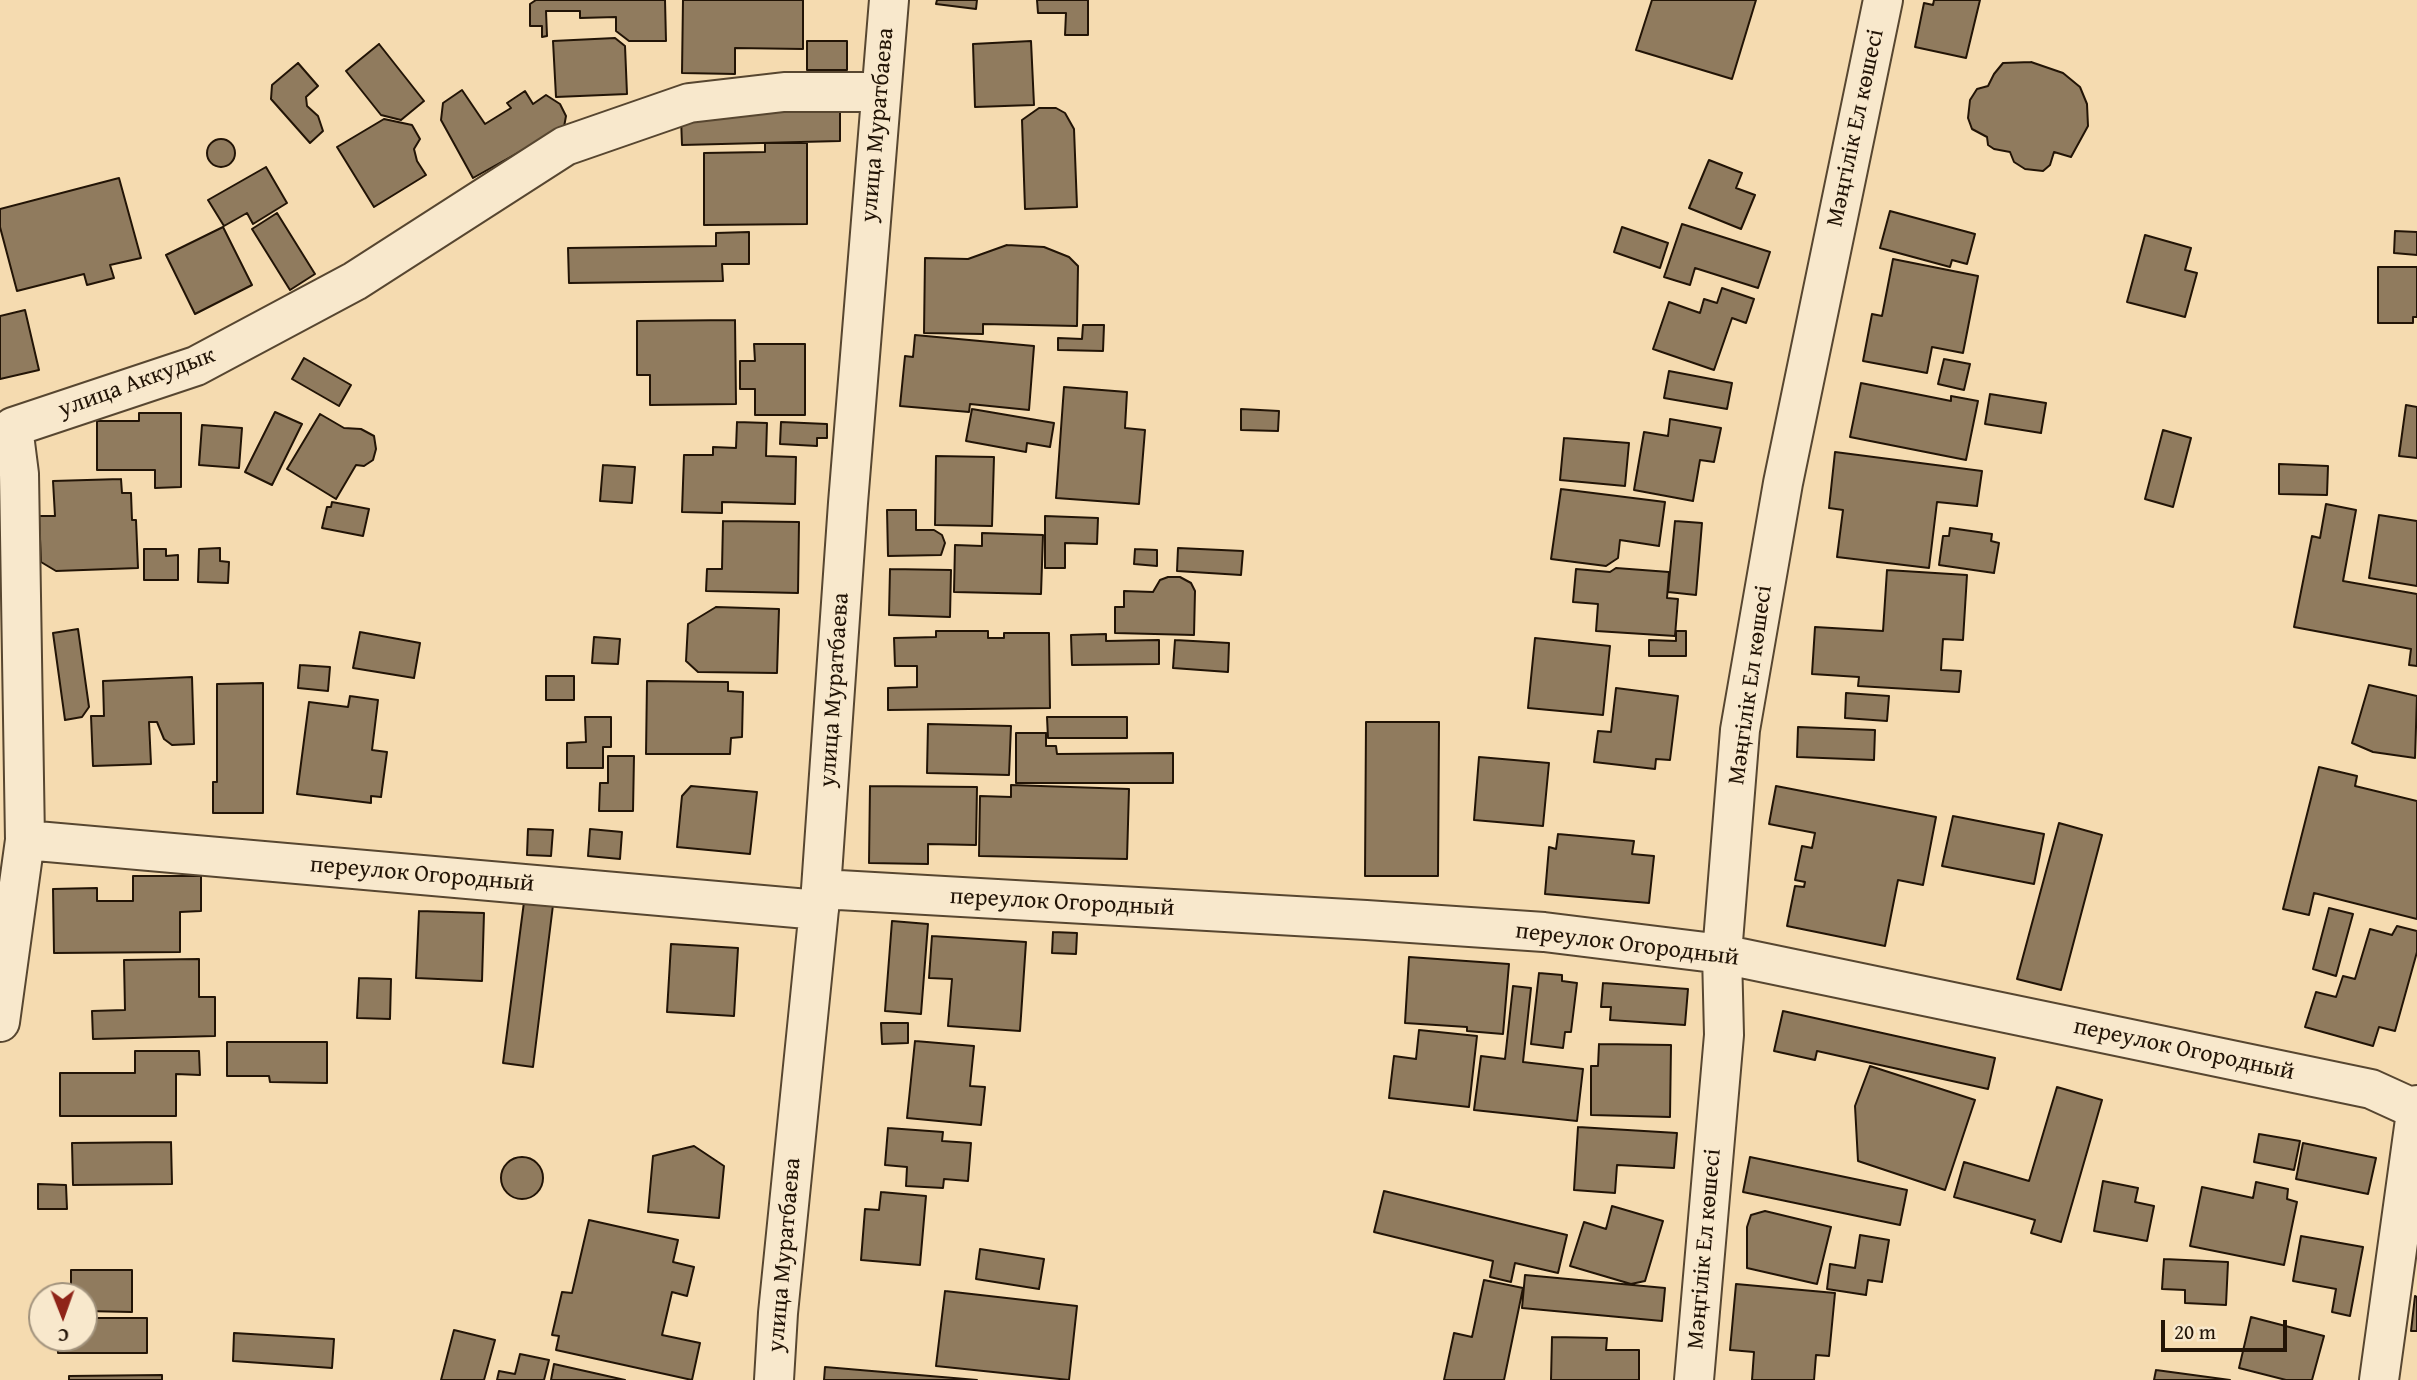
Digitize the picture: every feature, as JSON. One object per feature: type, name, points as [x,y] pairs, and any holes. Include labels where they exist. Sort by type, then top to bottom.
[{"type":"street","name":"улица Муратбаева","points":[[774,1380],[778,1313],[820,900],[889,0]]},
{"type":"street","name":"Мәңгілік Ел көшесі","points":[[1694,1380],[1724,1035],[1722,954],[1740,730],[1783,483],[1883,0]]},
{"type":"street","name":"улица Аккудык","points":[[0,1022],[25,840],[19,474],[13,427],[197,366],[355,281],[565,146],[688,103],[785,92],[880,92]]},
{"type":"street","name":"переулок Огородный","points":[[25,840],[820,900],[1352,919],[1544,932],[1722,954],[2371,1089],[2417,1108]]},
{"type":"street","points":[[2379,1380],[2417,1108]]},
{"type":"building","points":[[536,0],[665,0],[666,41],[629,41],[616,31],[616,17],[580,18],[580,11],[546,11],[547,36],[542,37],[542,26],[530,26],[530,4]]},
{"type":"building","points":[[683,0],[803,0],[803,49],[735,48],[735,74],[682,73]]},
{"type":"building","points":[[937,0],[977,0],[976,9],[936,4]]},
{"type":"building","points":[[1037,0],[1088,0],[1088,35],[1065,35],[1066,13],[1038,13]]},
{"type":"building","points":[[1652,0],[1756,0],[1732,79],[1636,50]]},
{"type":"building","points":[[1934,0],[1980,0],[1966,58],[1915,47],[1924,3],[1933,5]]},
{"type":"building","points":[[615,38],[625,46],[627,94],[556,97],[553,41]]},
{"type":"building","points":[[807,41],[847,41],[847,70],[807,70]]},
{"type":"building","points":[[1031,41],[1034,105],[975,107],[973,44]]},
{"type":"building","points":[[379,44],[424,101],[401,120],[381,115],[346,71]]},
{"type":"building","points":[[2031,62],[2063,73],[2080,87],[2087,104],[2088,126],[2071,157],[2054,152],[2050,165],[2043,171],[2025,169],[2014,162],[2010,152],[1988,145],[1987,137],[1972,129],[1968,118],[1970,100],[1977,89],[1988,86],[2003,63]]},
{"type":"building","points":[[298,63],[318,86],[306,97],[307,106],[318,116],[323,131],[310,143],[271,99],[272,85]]},
{"type":"building","points":[[462,90],[485,124],[511,108],[507,103],[525,91],[533,104],[546,95],[560,104],[566,116],[564,127],[473,178],[441,120],[443,103]]},
{"type":"building","points":[[840,108],[840,141],[682,145],[681,118],[707,111]]},
{"type":"building","points":[[1039,108],[1056,108],[1065,113],[1074,129],[1077,207],[1025,209],[1022,120]]},
{"type":"building","points":[[384,119],[412,125],[420,139],[414,149],[417,161],[426,175],[374,207],[337,147]]},
{"type":"building","points":[[221,139],[231,143],[235,153],[231,163],[221,167],[211,163],[207,153],[211,143]]},
{"type":"building","points":[[765,143],[807,143],[807,224],[704,225],[704,153],[765,152]]},
{"type":"building","points":[[1709,160],[1742,173],[1736,188],[1755,195],[1741,229],[1689,208]]},
{"type":"building","points":[[266,167],[287,203],[253,224],[247,213],[224,226],[208,200]]},
{"type":"building","points":[[119,178],[141,258],[110,265],[114,278],[87,285],[84,274],[17,291],[0,227],[0,209]]},
{"type":"building","points":[[1890,211],[1975,234],[1967,264],[1952,260],[1950,267],[1880,248]]},
{"type":"building","points":[[277,213],[315,274],[290,290],[252,229]]},
{"type":"building","points":[[1682,224],[1770,252],[1758,288],[1695,268],[1690,285],[1664,277]]},
{"type":"building","points":[[223,227],[252,285],[195,314],[166,255]]},
{"type":"building","points":[[1622,227],[1668,243],[1660,268],[1614,252]]},
{"type":"building","points":[[2395,231],[2417,232],[2417,255],[2394,253]]},
{"type":"building","points":[[749,232],[749,264],[722,264],[723,281],[569,283],[568,248],[716,246],[716,233]]},
{"type":"building","points":[[2145,235],[2191,248],[2185,270],[2197,273],[2185,317],[2127,302]]},
{"type":"building","points":[[1007,245],[1044,247],[1069,257],[1078,266],[1077,326],[983,324],[983,334],[924,333],[925,258],[968,259]]},
{"type":"building","points":[[1893,259],[1978,276],[1963,353],[1932,347],[1927,373],[1863,361],[1872,314],[1882,316]]},
{"type":"building","points":[[2378,267],[2417,267],[2417,317],[2413,317],[2413,323],[2378,323]]},
{"type":"building","points":[[1722,288],[1754,299],[1746,323],[1732,318],[1714,370],[1653,349],[1669,302],[1700,313],[1704,299],[1717,303]]},
{"type":"building","points":[[25,310],[39,370],[0,379],[0,316]]},
{"type":"building","points":[[735,320],[736,404],[650,405],[650,375],[637,375],[637,321]]},
{"type":"building","points":[[1083,325],[1104,325],[1103,351],[1058,350],[1058,338],[1082,339]]},
{"type":"building","points":[[915,335],[1034,346],[1029,410],[970,404],[969,412],[900,406],[905,356],[913,357]]},
{"type":"building","points":[[754,344],[805,344],[805,415],[755,415],[755,389],[740,389],[740,361],[755,361]]},
{"type":"building","points":[[304,358],[351,385],[339,406],[292,379]]},
{"type":"building","points":[[1944,359],[1970,364],[1964,390],[1938,384]]},
{"type":"building","points":[[1669,371],[1732,383],[1727,409],[1664,398]]},
{"type":"building","points":[[1861,383],[1951,401],[1951,396],[1978,401],[1966,460],[1850,437]]},
{"type":"building","points":[[1064,387],[1127,392],[1125,428],[1145,430],[1139,504],[1056,498]]},
{"type":"building","points":[[1990,394],[2046,403],[2041,433],[1985,424]]},
{"type":"building","points":[[2406,405],[2417,407],[2417,458],[2399,456]]},
{"type":"building","points":[[972,409],[1054,423],[1050,447],[1027,443],[1026,452],[966,441]]},
{"type":"building","points":[[1241,409],[1279,411],[1278,431],[1241,430]]},
{"type":"building","points":[[275,412],[302,424],[272,485],[245,472]]},
{"type":"building","points":[[139,413],[181,413],[181,487],[155,488],[155,470],[97,470],[97,421],[139,421]]},
{"type":"building","points":[[320,414],[344,428],[361,429],[374,436],[376,449],[373,460],[364,466],[356,465],[336,499],[287,469]]},
{"type":"building","points":[[1670,419],[1721,428],[1714,462],[1700,460],[1693,501],[1634,490],[1644,432],[1668,436]]},
{"type":"building","points":[[737,422],[767,423],[766,456],[796,457],[795,504],[722,502],[722,513],[682,512],[684,455],[713,455],[713,447],[736,448]]},
{"type":"building","points":[[781,422],[827,424],[827,438],[817,438],[817,446],[780,444]]},
{"type":"building","points":[[202,425],[242,428],[239,468],[199,465]]},
{"type":"building","points":[[2163,430],[2191,438],[2173,507],[2145,499]]},
{"type":"building","points":[[1564,438],[1629,443],[1625,486],[1560,480]]},
{"type":"building","points":[[1835,452],[1982,471],[1977,506],[1937,502],[1929,568],[1837,557],[1843,510],[1829,508]]},
{"type":"building","points":[[936,456],[994,457],[992,526],[935,525]]},
{"type":"building","points":[[2279,464],[2328,466],[2327,495],[2279,494]]},
{"type":"building","points":[[603,465],[635,467],[632,503],[600,501]]},
{"type":"building","points":[[121,479],[122,493],[131,493],[132,520],[136,520],[138,568],[56,571],[41,562],[39,516],[55,516],[53,481]]},
{"type":"building","points":[[1561,489],[1665,502],[1659,546],[1620,540],[1618,558],[1606,566],[1551,559]]},
{"type":"building","points":[[332,502],[369,509],[363,536],[322,528],[327,507],[331,507]]},
{"type":"building","points":[[2326,504],[2356,510],[2343,581],[2417,594],[2417,666],[2409,665],[2411,649],[2294,627],[2312,536],[2320,538]]},
{"type":"building","points":[[887,510],[916,510],[916,530],[934,530],[942,535],[945,543],[941,555],[888,556]]},
{"type":"building","points":[[2379,515],[2417,521],[2417,586],[2369,578]]},
{"type":"building","points":[[1045,516],[1098,518],[1097,544],[1065,543],[1065,568],[1045,568]]},
{"type":"building","points":[[723,521],[799,522],[798,593],[706,591],[707,569],[722,569]]},
{"type":"building","points":[[1675,521],[1702,523],[1696,595],[1668,592]]},
{"type":"building","points":[[1950,528],[1992,534],[1991,541],[1999,543],[1994,573],[1939,565],[1943,536],[1949,536]]},
{"type":"building","points":[[982,533],[1043,535],[1041,594],[954,592],[955,545],[982,546]]},
{"type":"building","points":[[220,548],[220,561],[229,562],[228,583],[198,582],[199,549]]},
{"type":"building","points":[[1178,548],[1243,551],[1241,575],[1177,571]]},
{"type":"building","points":[[144,549],[166,549],[166,556],[178,555],[178,580],[144,580]]},
{"type":"building","points":[[1135,549],[1157,550],[1157,566],[1134,564]]},
{"type":"building","points":[[1616,568],[1669,572],[1667,598],[1678,599],[1675,636],[1596,631],[1598,604],[1573,602],[1576,569],[1610,572]]},
{"type":"building","points":[[890,569],[951,570],[950,617],[889,615]]},
{"type":"building","points":[[1887,570],[1967,575],[1963,640],[1943,639],[1941,670],[1961,671],[1959,692],[1858,686],[1859,677],[1812,674],[1815,627],[1883,631]]},
{"type":"building","points":[[1180,577],[1191,583],[1195,591],[1194,635],[1115,633],[1115,607],[1124,607],[1124,591],[1153,592],[1160,580]]},
{"type":"building","points":[[716,607],[779,609],[777,673],[698,672],[686,661],[688,624]]},
{"type":"building","points":[[78,629],[89,707],[82,717],[65,720],[53,633]]},
{"type":"building","points":[[936,631],[988,631],[988,638],[1004,638],[1004,633],[1049,633],[1050,708],[888,710],[888,688],[917,687],[917,666],[895,666],[894,638],[936,637]]},
{"type":"building","points":[[1676,631],[1686,631],[1686,656],[1649,656],[1649,640],[1676,641]]},
{"type":"building","points":[[360,632],[420,643],[414,678],[353,668]]},
{"type":"building","points":[[1106,634],[1106,641],[1159,640],[1159,664],[1072,665],[1071,635]]},
{"type":"building","points":[[594,637],[620,639],[618,664],[592,663]]},
{"type":"building","points":[[1535,638],[1610,646],[1603,715],[1528,708]]},
{"type":"building","points":[[1175,640],[1229,643],[1228,672],[1173,668]]},
{"type":"building","points":[[300,665],[330,667],[328,691],[298,688]]},
{"type":"building","points":[[546,676],[574,676],[574,700],[546,700]]},
{"type":"building","points":[[192,677],[194,744],[172,745],[164,739],[157,722],[149,722],[151,764],[93,766],[91,716],[104,716],[103,681]]},
{"type":"building","points":[[647,681],[728,682],[728,691],[743,692],[742,737],[731,738],[730,754],[646,754]]},
{"type":"building","points":[[263,683],[263,813],[213,813],[213,782],[217,782],[217,684]]},
{"type":"building","points":[[2369,685],[2417,696],[2415,758],[2373,752],[2352,743]]},
{"type":"building","points":[[1616,688],[1678,696],[1670,760],[1656,759],[1655,769],[1594,762],[1598,731],[1611,732]]},
{"type":"building","points":[[1846,693],[1889,696],[1887,721],[1845,718]]},
{"type":"building","points":[[350,696],[378,700],[372,750],[387,752],[381,797],[371,796],[371,803],[297,794],[309,702],[348,707]]},
{"type":"building","points":[[585,717],[611,717],[611,747],[603,747],[603,768],[567,768],[567,743],[586,742]]},
{"type":"building","points":[[1047,717],[1127,717],[1127,738],[1048,738]]},
{"type":"building","points":[[1366,722],[1439,722],[1438,876],[1365,876]]},
{"type":"building","points":[[928,724],[1011,726],[1009,775],[927,773]]},
{"type":"building","points":[[1798,727],[1875,730],[1874,760],[1797,757]]},
{"type":"building","points":[[1016,733],[1046,733],[1046,746],[1056,746],[1057,754],[1173,753],[1173,783],[1016,783]]},
{"type":"building","points":[[608,756],[634,756],[633,811],[599,811],[600,783],[608,783]]},
{"type":"building","points":[[1479,757],[1549,763],[1543,826],[1474,820]]},
{"type":"building","points":[[2319,767],[2357,776],[2355,786],[2417,801],[2417,919],[2314,893],[2309,915],[2283,909]]},
{"type":"building","points":[[1011,785],[1129,789],[1127,859],[979,856],[980,796],[1011,797]]},
{"type":"building","points":[[691,786],[757,792],[750,854],[677,847],[682,796]]},
{"type":"building","points":[[870,786],[977,787],[976,845],[928,844],[928,864],[869,863]]},
{"type":"building","points":[[1776,786],[1936,817],[1923,885],[1898,880],[1885,946],[1787,926],[1795,886],[1804,887],[1805,882],[1795,880],[1802,846],[1812,848],[1815,833],[1769,824]]},
{"type":"building","points":[[1953,816],[2044,834],[2034,884],[1942,866]]},
{"type":"building","points":[[2059,823],[2102,835],[2061,990],[2017,979]]},
{"type":"building","points":[[528,829],[553,830],[551,856],[527,855]]},
{"type":"building","points":[[590,829],[622,832],[620,859],[588,856]]},
{"type":"building","points":[[1558,834],[1634,841],[1632,854],[1654,856],[1649,903],[1545,894],[1549,847],[1556,849]]},
{"type":"building","points":[[133,876],[201,876],[201,911],[180,912],[180,952],[54,953],[53,889],[97,888],[97,901],[133,901]]},
{"type":"building","points":[[524,902],[553,905],[533,1067],[503,1063]]},
{"type":"building","points":[[2329,908],[2353,914],[2336,976],[2313,969]]},
{"type":"building","points":[[419,911],[484,913],[482,981],[416,978]]},
{"type":"building","points":[[892,921],[928,924],[921,1014],[885,1011]]},
{"type":"building","points":[[2397,926],[2417,931],[2417,952],[2395,1031],[2379,1027],[2373,1046],[2305,1027],[2316,992],[2336,997],[2343,976],[2355,979],[2370,929],[2392,935]]},
{"type":"building","points":[[1053,932],[1077,933],[1076,954],[1052,953]]},
{"type":"building","points":[[932,936],[1026,942],[1020,1031],[948,1026],[952,979],[929,978]]},
{"type":"building","points":[[671,944],[738,948],[734,1016],[667,1012]]},
{"type":"building","points":[[1409,957],[1509,964],[1503,1034],[1467,1031],[1467,1027],[1405,1023]]},
{"type":"building","points":[[199,959],[199,997],[215,997],[215,1036],[93,1039],[92,1011],[125,1010],[124,960]]},
{"type":"building","points":[[1539,973],[1562,975],[1562,981],[1577,983],[1571,1032],[1565,1032],[1563,1048],[1531,1044]]},
{"type":"building","points":[[359,978],[391,979],[390,1019],[357,1018]]},
{"type":"building","points":[[1603,983],[1688,989],[1685,1025],[1610,1020],[1611,1007],[1601,1007]]},
{"type":"building","points":[[1513,986],[1531,988],[1523,1062],[1583,1069],[1577,1121],[1474,1110],[1481,1056],[1505,1059]]},
{"type":"building","points":[[1783,1011],[1995,1058],[1988,1089],[1817,1051],[1815,1060],[1774,1051]]},
{"type":"building","points":[[881,1023],[908,1023],[908,1043],[882,1044]]},
{"type":"building","points":[[1419,1030],[1477,1036],[1469,1107],[1389,1098],[1394,1056],[1416,1059]]},
{"type":"building","points":[[915,1041],[974,1046],[970,1086],[985,1087],[981,1125],[907,1118]]},
{"type":"building","points":[[227,1042],[327,1042],[327,1083],[270,1082],[269,1076],[227,1076]]},
{"type":"building","points":[[1599,1044],[1671,1045],[1670,1117],[1591,1115],[1591,1066],[1598,1066]]},
{"type":"building","points":[[135,1051],[199,1051],[200,1075],[176,1074],[176,1116],[60,1116],[60,1073],[135,1073]]},
{"type":"building","points":[[1870,1066],[1975,1100],[1945,1190],[1858,1161],[1855,1106]]},
{"type":"building","points":[[2057,1087],[2102,1100],[2061,1242],[2031,1233],[2035,1220],[1954,1197],[1964,1162],[2029,1181]]},
{"type":"building","points":[[1578,1127],[1677,1133],[1674,1168],[1617,1165],[1615,1193],[1574,1190]]},
{"type":"building","points":[[888,1128],[943,1132],[942,1141],[971,1143],[968,1181],[944,1179],[943,1188],[906,1186],[907,1167],[885,1165]]},
{"type":"building","points":[[2259,1134],[2300,1141],[2294,1170],[2254,1162]]},
{"type":"building","points":[[171,1142],[172,1184],[73,1185],[72,1143]]},
{"type":"building","points":[[2303,1143],[2376,1158],[2368,1194],[2296,1179]]},
{"type":"building","points":[[694,1146],[724,1166],[719,1218],[648,1212],[653,1156]]},
{"type":"building","points":[[522,1157],[537,1163],[543,1178],[537,1193],[522,1199],[507,1193],[501,1178],[507,1163]]},
{"type":"building","points":[[1750,1157],[1907,1190],[1900,1225],[1743,1192]]},
{"type":"building","points":[[2103,1181],[2138,1188],[2135,1202],[2154,1206],[2147,1241],[2094,1231]]},
{"type":"building","points":[[2256,1182],[2288,1189],[2287,1199],[2297,1202],[2284,1265],[2190,1246],[2202,1187],[2253,1198]]},
{"type":"building","points":[[38,1184],[66,1185],[67,1209],[38,1209]]},
{"type":"building","points":[[1384,1191],[1567,1235],[1558,1273],[1515,1263],[1511,1282],[1490,1277],[1493,1261],[1374,1232]]},
{"type":"building","points":[[881,1192],[926,1196],[920,1265],[861,1260],[865,1209],[879,1210]]},
{"type":"building","points":[[1612,1206],[1663,1221],[1645,1281],[1631,1284],[1570,1266],[1584,1222],[1606,1229]]},
{"type":"building","points":[[1765,1211],[1831,1227],[1817,1284],[1747,1268],[1747,1227],[1751,1215]]},
{"type":"building","points":[[589,1220],[678,1240],[673,1262],[694,1267],[687,1296],[672,1292],[662,1335],[700,1343],[692,1380],[556,1350],[559,1336],[552,1335],[562,1292],[572,1293]]},
{"type":"building","points":[[1860,1235],[1889,1240],[1882,1282],[1868,1280],[1866,1295],[1827,1289],[1830,1264],[1855,1268]]},
{"type":"building","points":[[2301,1236],[2363,1247],[2350,1316],[2332,1312],[2336,1289],[2293,1281]]},
{"type":"building","points":[[980,1249],[1044,1259],[1039,1289],[976,1279]]},
{"type":"building","points":[[2164,1259],[2228,1262],[2226,1305],[2185,1303],[2185,1290],[2162,1289]]},
{"type":"building","points":[[71,1270],[132,1270],[132,1312],[98,1311],[98,1282],[71,1282]]},
{"type":"building","points":[[1525,1275],[1665,1288],[1662,1321],[1522,1308]]},
{"type":"building","points":[[1484,1280],[1523,1288],[1504,1380],[1444,1380],[1454,1333],[1472,1337]]},
{"type":"building","points":[[1736,1284],[1835,1293],[1829,1356],[1816,1355],[1814,1380],[1752,1380],[1754,1352],[1730,1350]]},
{"type":"building","points":[[945,1291],[1077,1306],[1069,1380],[936,1366]]},
{"type":"building","points":[[2415,1296],[2417,1331],[2411,1331]]},
{"type":"building","points":[[2251,1317],[2324,1336],[2312,1380],[2286,1380],[2239,1368]]},
{"type":"building","points":[[98,1318],[147,1318],[147,1353],[58,1353],[98,1352]]},
{"type":"building","points":[[454,1330],[495,1340],[484,1380],[441,1380]]},
{"type":"building","points":[[234,1333],[334,1339],[332,1368],[233,1361]]},
{"type":"building","points":[[1552,1337],[1607,1338],[1606,1350],[1639,1350],[1639,1380],[1551,1380]]},
{"type":"building","points":[[520,1354],[549,1360],[544,1380],[497,1380],[499,1371],[515,1374]]},
{"type":"building","points":[[554,1364],[625,1380],[551,1380]]},
{"type":"building","points":[[825,1367],[977,1380],[824,1380]]},
{"type":"building","points":[[2156,1370],[2230,1380],[2154,1380]]},
{"type":"building","points":[[162,1375],[162,1380],[69,1380],[69,1376]]}]
